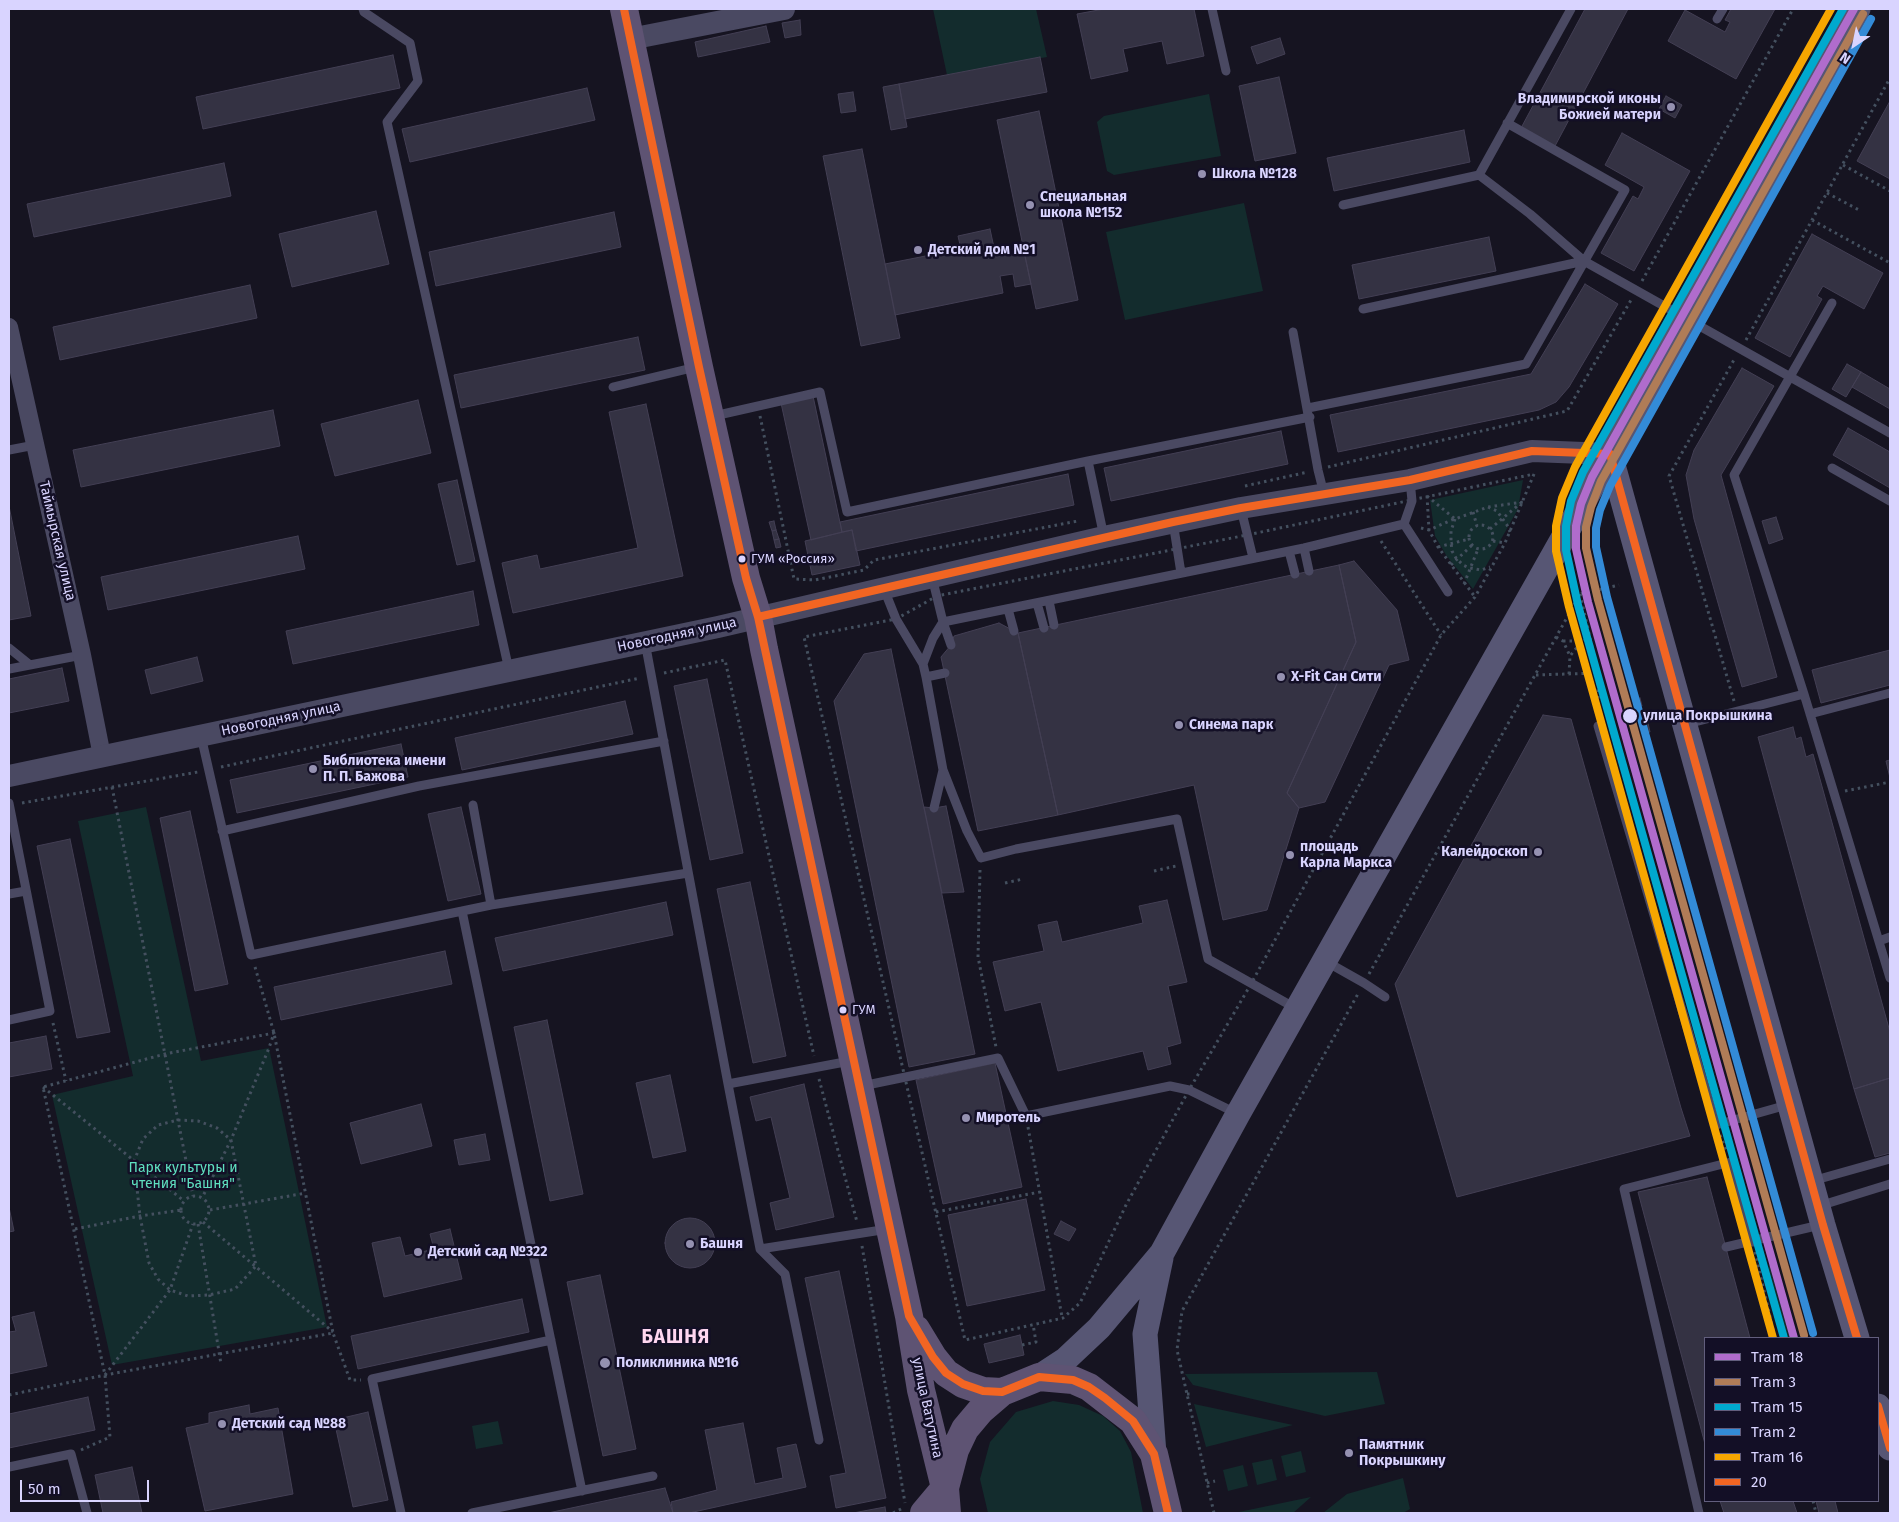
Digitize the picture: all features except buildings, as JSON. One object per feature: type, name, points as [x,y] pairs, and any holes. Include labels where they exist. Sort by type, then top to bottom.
[{"type":"main road","name":"улица Ватутина","points":[[624,9],[699,367],[746,578],[758,618],[854,1060],[909,1316],[921,1390],[946,1501]]},
{"type":"main road","points":[[924,1513],[946,1501],[955,1450],[965,1429],[981,1410],[1002,1392],[1039,1377],[1065,1360],[1099,1328],[1162,1253],[1238,1114],[1858,9]]},
{"type":"main road","points":[[1610,454],[1811,1182],[1857,1337]]},
{"type":"main road","points":[[1162,1253],[1145,1334],[1154,1454],[1168,1513]]},
{"type":"main road","points":[[909,1316],[932,1357],[946,1373],[963,1384],[983,1391],[1002,1392]]},
{"type":"main road","points":[[1039,1377],[1073,1380],[1089,1386],[1133,1421],[1154,1454]]},
{"type":"main road","points":[[1879,1410],[1888,1450]]},
{"type":"street","points":[[630,39],[745,13],[784,9]]},
{"type":"street","name":"Таймырская улица","points":[[9,327],[82,655],[102,756]]},
{"type":"street","name":"Новогодняя улица","points":[[9,776],[758,618],[932,576],[1240,508],[1410,480],[1532,452],[1610,454]]},
{"type":"lane","points":[[363,9],[364,12],[410,43],[418,81],[387,122],[509,671]]},
{"type":"lane","points":[[1212,9],[1226,71]]},
{"type":"lane","points":[[1343,206],[1479,175],[1571,9]]},
{"type":"lane","points":[[1717,19],[1723,9]]},
{"type":"lane","points":[[710,416],[820,392],[847,512],[1526,364],[1625,190],[1507,123]]},
{"type":"lane","points":[[1479,175],[1530,214],[1584,261],[1890,433]]},
{"type":"lane","points":[[1363,310],[1584,261]]},
{"type":"lane","points":[[1832,303],[1734,475],[1804,694],[1890,978]]},
{"type":"lane","points":[[1293,332],[1324,494]]},
{"type":"lane","points":[[613,387],[699,367]]},
{"type":"lane","points":[[9,450],[36,445]]},
{"type":"lane","points":[[1088,461],[1104,537]]},
{"type":"lane","points":[[1832,468],[1890,501]]},
{"type":"lane","points":[[1404,524],[1412,501],[1410,480]]},
{"type":"lane","points":[[1240,508],[1253,558]]},
{"type":"lane","points":[[1173,522],[1181,573]]},
{"type":"lane","points":[[923,664],[933,638],[943,622],[1304,548],[1404,524]]},
{"type":"lane","points":[[1404,524],[1448,592]]},
{"type":"lane","points":[[1304,548],[1309,571]]},
{"type":"lane","points":[[1289,551],[1295,574]]},
{"type":"lane","points":[[932,576],[943,622],[951,645]]},
{"type":"lane","points":[[884,589],[896,619],[923,664],[943,770],[967,831],[980,858],[1016,849],[1177,819],[1208,959],[1298,1009]]},
{"type":"lane","points":[[1049,601],[1054,625]]},
{"type":"lane","points":[[1037,603],[1044,628]]},
{"type":"lane","points":[[1008,609],[1014,631]]},
{"type":"lane","points":[[645,642],[760,1249],[785,1274],[819,1440]]},
{"type":"lane","points":[[9,648],[30,665]]},
{"type":"lane","points":[[9,669],[82,655]]},
{"type":"lane","points":[[926,677],[945,673]]},
{"type":"lane","points":[[1810,714],[1890,693]]},
{"type":"lane","points":[[1684,724],[1804,694]]},
{"type":"lane","points":[[1598,726],[1716,1125],[1790,1105]]},
{"type":"lane","points":[[200,736],[251,955],[491,905],[688,873]]},
{"type":"lane","points":[[222,831],[419,786],[664,742]]},
{"type":"lane","points":[[934,808],[943,770]]},
{"type":"lane","points":[[9,804],[50,1011],[9,1020]]},
{"type":"lane","points":[[473,804],[491,905]]},
{"type":"lane","points":[[9,894],[26,891]]},
{"type":"lane","points":[[462,911],[582,1491]]},
{"type":"lane","points":[[1879,941],[1890,937]]},
{"type":"lane","points":[[1325,961],[1385,997]]},
{"type":"lane","points":[[859,1086],[998,1058],[1026,1116],[1170,1086],[1189,1090],[1238,1114]]},
{"type":"lane","points":[[728,1084],[854,1060]]},
{"type":"lane","points":[[1811,1182],[1890,1159]]},
{"type":"lane","points":[[1699,1513],[1624,1189],[1731,1162],[1753,1242]]},
{"type":"lane","points":[[1726,1248],[1753,1242],[1821,1215],[1890,1184]]},
{"type":"lane","points":[[760,1249],[890,1229]]},
{"type":"lane","points":[[400,1513],[372,1379],[551,1340]]},
{"type":"lane","points":[[9,1467],[71,1454],[86,1513]]},
{"type":"lane","points":[[475,1513],[652,1476]]},
{"type":"path","points":[[1524,422],[1567,411],[1793,9]]},
{"type":"path","points":[[1736,711],[1669,476],[1843,166],[1890,78]]},
{"type":"path","points":[[1843,166],[1890,191]]},
{"type":"path","points":[[1827,193],[1861,211]]},
{"type":"path","points":[[1812,220],[1890,263]]},
{"type":"path","points":[[1455,519],[1427,496],[1430,530],[1438,547],[1475,597]]},
{"type":"path","points":[[1404,524],[1430,530],[1488,507],[1523,502],[1490,529]]},
{"type":"path","points":[[1488,507],[1497,511],[1510,533]]},
{"type":"path","points":[[1473,512],[1477,526]]},
{"type":"path","points":[[1455,519],[1451,531],[1451,542],[1452,551],[1456,558],[1463,565],[1470,568],[1481,570],[1491,567]]},
{"type":"path","points":[[1477,526],[1484,526],[1490,529],[1493,541],[1488,548],[1478,549],[1472,545],[1469,539],[1470,533],[1477,526]]},
{"type":"path","points":[[1375,531],[1442,635]]},
{"type":"path","points":[[1438,547],[1451,542],[1469,539]]},
{"type":"path","points":[[1493,541],[1505,543]]},
{"type":"path","points":[[1450,565],[1472,545]]},
{"type":"path","points":[[1464,584],[1478,549]]},
{"type":"path","points":[[1214,1513],[1177,1350],[1182,1311],[1580,594],[1619,585]]},
{"type":"path","points":[[1580,594],[1598,673],[1598,726]]},
{"type":"path","points":[[1556,637],[1563,641],[1582,641],[1590,638]]},
{"type":"path","points":[[1563,641],[1570,656],[1569,674]]},
{"type":"path","points":[[1570,656],[1582,641]]},
{"type":"path","points":[[9,804],[208,770],[725,660],[816,1067],[860,1234],[905,1507],[893,1513]]},
{"type":"path","points":[[1536,675],[1598,673]]},
{"type":"path","points":[[1834,793],[1890,782]]},
{"type":"path","points":[[112,787],[193,1196]]},
{"type":"path","points":[[980,858],[978,957],[998,1058]]},
{"type":"path","points":[[1154,871],[1187,864]]},
{"type":"path","points":[[1005,883],[1023,879]]},
{"type":"path","points":[[251,955],[274,1033],[334,1333],[350,1380],[372,1379]]},
{"type":"path","points":[[50,1011],[66,1081]]},
{"type":"path","points":[[43,1087],[165,1054],[274,1033]]},
{"type":"path","points":[[202,1198],[231,1140],[274,1033]]},
{"type":"path","points":[[43,1087],[184,1201]]},
{"type":"path","points":[[43,1087],[105,1375],[110,1437],[71,1454]]},
{"type":"path","points":[[1026,1116],[1062,1318]]},
{"type":"path","points":[[178,1120],[198,1121],[217,1128],[231,1140],[256,1266],[235,1289],[209,1295],[188,1296],[170,1290],[158,1279],[149,1263],[140,1216],[134,1160],[144,1139],[158,1125],[178,1120]]},
{"type":"path","points":[[1716,1125],[1731,1162]]},
{"type":"path","points":[[936,1212],[1040,1192]]},
{"type":"path","points":[[210,1210],[306,1193]]},
{"type":"path","points":[[193,1196],[202,1198],[210,1210],[206,1219],[198,1224],[184,1220],[181,1210],[184,1201],[193,1196]]},
{"type":"path","points":[[75,1229],[181,1210]]},
{"type":"path","points":[[202,1222],[334,1333]]},
{"type":"path","points":[[105,1375],[170,1290],[193,1224]]},
{"type":"path","points":[[198,1224],[221,1364]]},
{"type":"path","points":[[1753,1242],[1775,1337]]},
{"type":"path","points":[[1022,1345],[1036,1342],[1033,1324]]},
{"type":"path","points":[[9,1395],[219,1353],[334,1333]]},
{"type":"path","points":[[1187,1394],[1194,1394]]},
{"type":"path","points":[[1207,1483],[1216,1481]]},
{"type":"green space","points":[[933,9],[1036,9],[1047,57],[947,75]]},
{"type":"green space","points":[[1209,94],[1221,156],[1114,175],[1107,171],[1097,122],[1104,116]]},
{"type":"green space","points":[[1244,203],[1263,291],[1125,320],[1106,232]]},
{"type":"green space","points":[[1523,480],[1518,509],[1473,589],[1446,555],[1435,536],[1430,500]]},
{"type":"green space","name":"Парк культуры и чтения \"Башня\"","points":[[146,807],[201,1061],[269,1048],[327,1327],[112,1365],[52,1095],[133,1076],[78,821]]},
{"type":"green space","points":[[1770,1264],[1791,1337],[1783,1337],[1766,1273]]},
{"type":"green space","points":[[1377,1372],[1385,1404],[1325,1416],[1193,1385],[1185,1374]]},
{"type":"green space","points":[[1053,1401],[1079,1405],[1103,1416],[1120,1431],[1131,1452],[1143,1513],[988,1513],[980,1479],[990,1442],[1016,1412]]},
{"type":"green space","points":[[1194,1404],[1293,1425],[1206,1447]]},
{"type":"green space","points":[[498,1421],[503,1444],[476,1449],[472,1426]]},
{"type":"green space","points":[[1301,1451],[1306,1472],[1286,1477],[1281,1456]]},
{"type":"green space","points":[[1272,1459],[1277,1480],[1257,1485],[1252,1463]]},
{"type":"green space","points":[[1243,1465],[1248,1486],[1228,1491],[1223,1470]]},
{"type":"green space","points":[[1403,1478],[1410,1509],[1403,1513],[1323,1513],[1347,1494]]},
{"type":"green space","points":[[1311,1497],[1293,1513],[1234,1513]]},
{"type":"tram line","name":"16","points":[[1773,1337],[1569,607],[1556,551],[1556,526],[1562,498],[1575,467],[1831,9]]},
{"type":"tram line","name":"15","points":[[1784,1337],[1578,605],[1566,550],[1566,526],[1571,501],[1583,472],[1843,9]]},
{"type":"tram line","name":"18","points":[[1794,1337],[1588,602],[1576,549],[1576,526],[1581,504],[1592,477],[1854,9]]},
{"type":"tram line","name":"3","points":[[1804,1335],[1598,600],[1586,548],[1586,527],[1601,481],[1863,14]]},
{"type":"tram line","name":"2","points":[[1813,1333],[1607,597],[1596,547],[1596,528],[1600,510],[1610,486],[1871,19]]},
{"type":"transit line","name":"20","points":[[624,9],[699,367],[746,578],[758,617],[909,1316],[933,1357],[946,1373],[963,1384],[983,1391],[1002,1392],[1039,1377],[1073,1380],[1089,1387],[1105,1398],[1133,1421],[1154,1454],[1168,1513]]},
{"type":"transit line","name":"20","points":[[758,617],[1173,522],[1241,508],[1410,480],[1532,451],[1610,454]]},
{"type":"transit line","name":"20","points":[[1610,454],[1823,1225],[1857,1337]]},
{"type":"transit line","name":"20","points":[[1879,1410],[1890,1448]]},
{"type":"place","name":"Владимирской иконы Божией матери","points":[[1671,107]]},
{"type":"place","name":"Школа №128","points":[[1202,174]]},
{"type":"place","name":"Специальная школа №152","points":[[1030,205]]},
{"type":"place","name":"Детский дом №1","points":[[918,250]]},
{"type":"place","name":"ГУМ «Россия»","points":[[742,559]]},
{"type":"place","name":"X-Fit Сан Сити","points":[[1281,677]]},
{"type":"place","name":"улица Покрышкина","points":[[1630,716]]},
{"type":"place","name":"Синема парк","points":[[1179,725]]},
{"type":"place","name":"Библиотека имени П. П. Бажова","points":[[313,769]]},
{"type":"place","name":"Калейдоскоп","points":[[1538,852]]},
{"type":"place","name":"площадь Карла Маркса","points":[[1290,855]]},
{"type":"place","name":"ГУМ","points":[[843,1010]]},
{"type":"place","name":"Миротель","points":[[966,1118]]},
{"type":"place","name":"Башня","points":[[690,1244]]},
{"type":"place","name":"Детский сад №322","points":[[418,1252]]},
{"type":"place","name":"Поликлиника №16","points":[[605,1363]]},
{"type":"place","name":"Детский сад №88","points":[[222,1424]]},
{"type":"place","name":"Памятник Покрышкину","points":[[1349,1453]]},
{"type":"district","name":"БАШНЯ","points":[[676,1338]]}]
